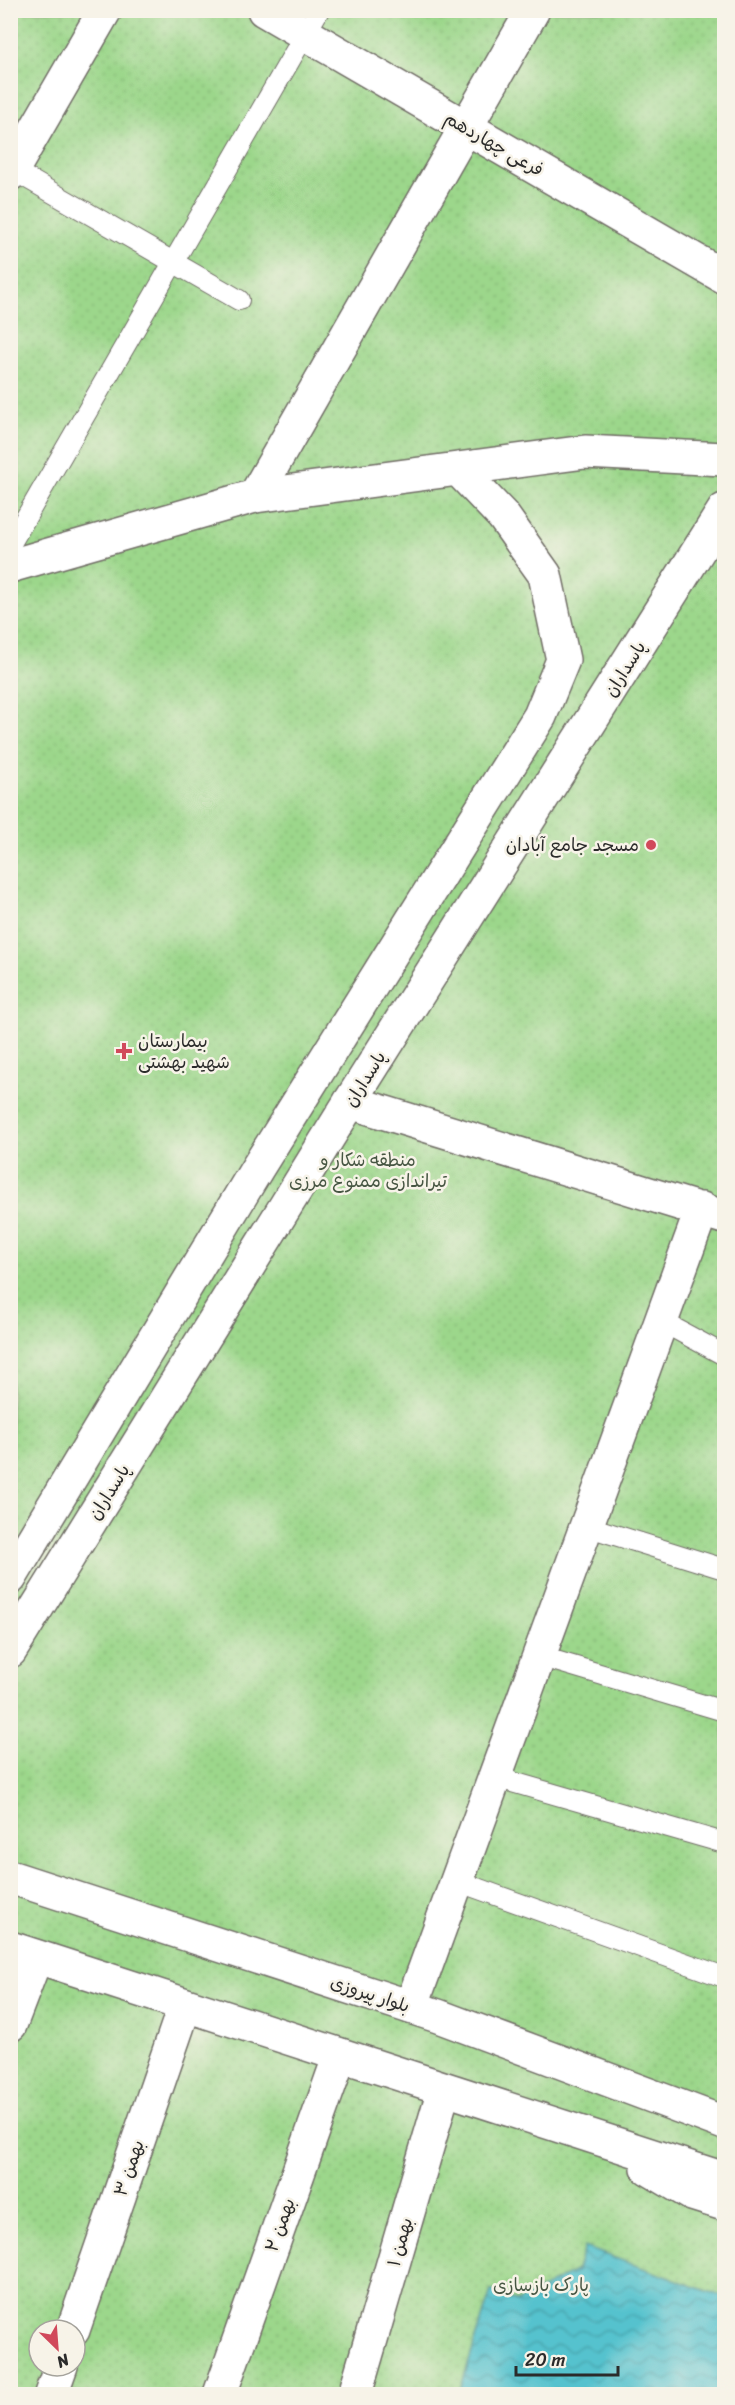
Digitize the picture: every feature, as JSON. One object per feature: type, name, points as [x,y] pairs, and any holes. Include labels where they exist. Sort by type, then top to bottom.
[{"type":"street","points":[[11,171],[105,10]]},
{"type":"street","name":"فرعی چهاردهم","points":[[264,10],[312,22],[466,127],[724,277]]},
{"type":"street","points":[[255,496],[533,10]]},
{"type":"street","points":[[10,566],[255,496],[585,452],[724,459]]},
{"type":"street","points":[[10,1578],[258,1167],[540,716],[563,660],[545,575],[503,516],[458,469]]},
{"type":"street","name":"پاسداران","points":[[10,1652],[351,1102],[724,510]]},
{"type":"street","points":[[351,1102],[713,1213],[661,1321],[411,2007]]},
{"type":"street","name":"بلوار پیروزی","points":[[10,1878],[411,2007],[724,2123]]},
{"type":"street","points":[[10,2025],[23,1952],[724,2179]]},
{"type":"street","name":"بهمن ۳","points":[[77,2318],[185,2005]]},
{"type":"street","name":"بهمن ۲","points":[[220,2394],[340,2055]]},
{"type":"street","name":"بهمن ۱","points":[[355,2394],[444,2089]]},
{"type":"street","points":[[594,2137],[692,2194],[724,2204]]},
{"type":"street","points":[[51,2394],[57,2378]]},
{"type":"lane","points":[[10,545],[312,22]]},
{"type":"lane","points":[[11,171],[239,300]]},
{"type":"lane","points":[[661,1321],[724,1355]]},
{"type":"lane","points":[[586,1526],[724,1569]]},
{"type":"lane","points":[[539,1656],[724,1711]]},
{"type":"lane","points":[[495,1777],[724,1843]]},
{"type":"lane","points":[[457,1881],[724,1977]]},
{"type":"green space","name":"منطقه شکار و تیراندازی ممنوع مرزی","points":[[11,11],[724,11],[724,2394],[11,2394]]},
{"type":"water","points":[[584,2247],[724,2297],[724,2394],[459,2394],[491,2290],[517,2302],[577,2270]]},
{"type":"place","name":"مسجد جامع آبادان","points":[[651,845]]},
{"type":"place","name":"بیمارستان شهید بهشتی","points":[[124,1051]]},
{"type":"park label","name":"پارک بازسازی","points":[[541,2285]]}]
